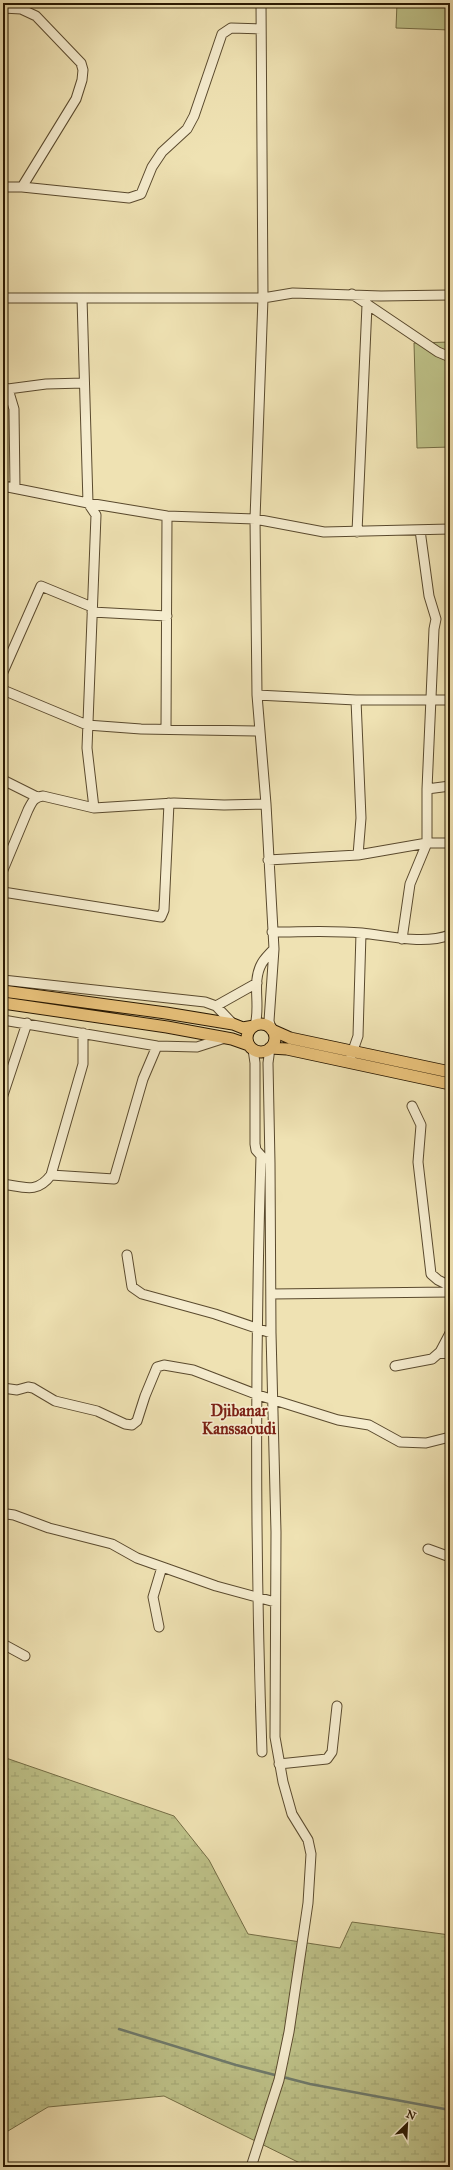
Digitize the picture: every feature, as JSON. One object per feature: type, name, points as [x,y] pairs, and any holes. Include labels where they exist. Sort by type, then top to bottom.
[{"type":"main road","points":[[3,991],[166,1013],[233,1024],[243,1028],[263,1024],[290,1038],[450,1072]]},
{"type":"main road","points":[[3,1003],[167,1027],[225,1038],[261,1052],[270,1048],[287,1049],[450,1084]]},
{"type":"main road","points":[[166,1013],[167,1027]]},
{"type":"main road","points":[[251,1047],[247,1036],[255,1026]]},
{"type":"main road","points":[[270,1048],[275,1040],[271,1029]]},
{"type":"street","points":[[261,3],[263,298],[255,519],[258,731],[266,804],[274,949],[269,1021],[271,1029]]},
{"type":"street","points":[[3,8],[21,9],[36,16],[81,63],[83,70],[82,80],[76,99],[22,187]]},
{"type":"street","points":[[3,187],[22,187],[129,198],[141,194],[152,167],[162,152],[186,129],[194,116],[222,34],[232,28],[261,29]]},
{"type":"street","points":[[3,298],[150,296],[263,298],[293,293],[381,296],[450,295]]},
{"type":"street","points":[[352,294],[438,352],[450,357]]},
{"type":"street","points":[[82,298],[88,503],[96,515],[87,725],[87,748],[94,808]]},
{"type":"street","points":[[357,532],[367,305]]},
{"type":"street","points":[[15,488],[14,409],[5,388],[46,384],[84,383]]},
{"type":"street","points":[[3,486],[88,503],[167,516],[255,519],[324,532],[450,529]]},
{"type":"street","points":[[166,729],[167,516]]},
{"type":"street","points":[[402,939],[410,884],[427,843],[427,789],[434,628],[436,619],[429,596],[420,530]]},
{"type":"street","points":[[3,672],[41,586],[92,610],[167,616]]},
{"type":"street","points":[[3,690],[87,725],[166,729],[258,731]]},
{"type":"street","points":[[257,695],[356,700],[450,700]]},
{"type":"street","points":[[356,700],[361,818],[358,855]]},
{"type":"street","points":[[3,780],[37,797]]},
{"type":"street","points":[[427,789],[450,786]]},
{"type":"street","points":[[3,870],[32,800],[37,797],[43,796],[94,808],[169,803],[266,804]]},
{"type":"street","points":[[3,892],[161,917],[164,910],[169,803]]},
{"type":"street","points":[[268,860],[358,855],[427,843],[450,843]]},
{"type":"street","points":[[272,932],[361,933],[402,939],[439,938],[450,934]]},
{"type":"street","points":[[348,1062],[358,1036],[361,933]]},
{"type":"street","points":[[255,1026],[258,1015],[256,983],[261,965],[274,949]]},
{"type":"street","points":[[3,980],[104,992],[182,998],[216,1006],[233,1024]]},
{"type":"street","points":[[216,1006],[256,983]]},
{"type":"street","points":[[3,1020],[157,1046],[197,1047],[225,1038]]},
{"type":"street","points":[[3,1095],[6,1075],[27,1023]]},
{"type":"street","points":[[3,1184],[36,1188],[44,1185],[51,1175],[83,1064],[83,1033]]},
{"type":"street","points":[[51,1175],[114,1179],[143,1079],[157,1046]]},
{"type":"street","points":[[251,1047],[255,1063],[255,1144],[260,1156],[256,1328],[258,1395],[257,1598],[262,1752]]},
{"type":"street","points":[[252,2167],[279,2080],[289,2032],[308,1903],[311,1854],[308,1840],[292,1814],[279,1764],[275,1737],[274,1400],[271,1333],[268,1063],[270,1048]]},
{"type":"street","points":[[412,1106],[421,1125],[418,1162],[431,1274],[438,1280],[450,1286]]},
{"type":"street","points":[[260,1156],[270,1163]]},
{"type":"street","points":[[127,1255],[132,1288],[142,1294],[215,1314],[271,1333]]},
{"type":"street","points":[[271,1294],[450,1292]]},
{"type":"street","points":[[395,1366],[432,1359],[440,1352],[450,1333]]},
{"type":"street","points":[[440,1352],[450,1355]]},
{"type":"street","points":[[3,1388],[17,1390],[33,1388],[55,1401],[97,1411],[125,1424],[132,1425],[137,1421],[145,1396],[157,1367],[160,1365],[193,1370],[258,1395],[338,1420],[369,1425],[400,1442],[426,1443],[450,1437]]},
{"type":"street","points":[[3,1516],[7,1514],[14,1515],[49,1528],[112,1544],[137,1558],[162,1567],[257,1598],[275,1602]]},
{"type":"street","points":[[428,1550],[450,1557]]},
{"type":"street","points":[[159,1627],[153,1598],[162,1567]]},
{"type":"street","points":[[3,1644],[25,1656]]},
{"type":"street","points":[[279,1764],[327,1759],[332,1752],[337,1706]]},
{"type":"green space","points":[[397,3],[450,3],[450,30],[396,28]]},
{"type":"green space","points":[[450,342],[450,447],[417,448],[414,343]]},
{"type":"green space","points":[[3,1757],[174,1816],[209,1860],[248,1934],[340,1948],[352,1922],[450,1935],[450,2167],[308,2167],[164,2096],[48,2107],[3,2134]]},
{"type":"waterway","points":[[119,2029],[236,2065],[310,2084],[450,2110]]},
{"type":"district","name":"Djibanar Kanssaoudi","points":[[239,1419]]}]
